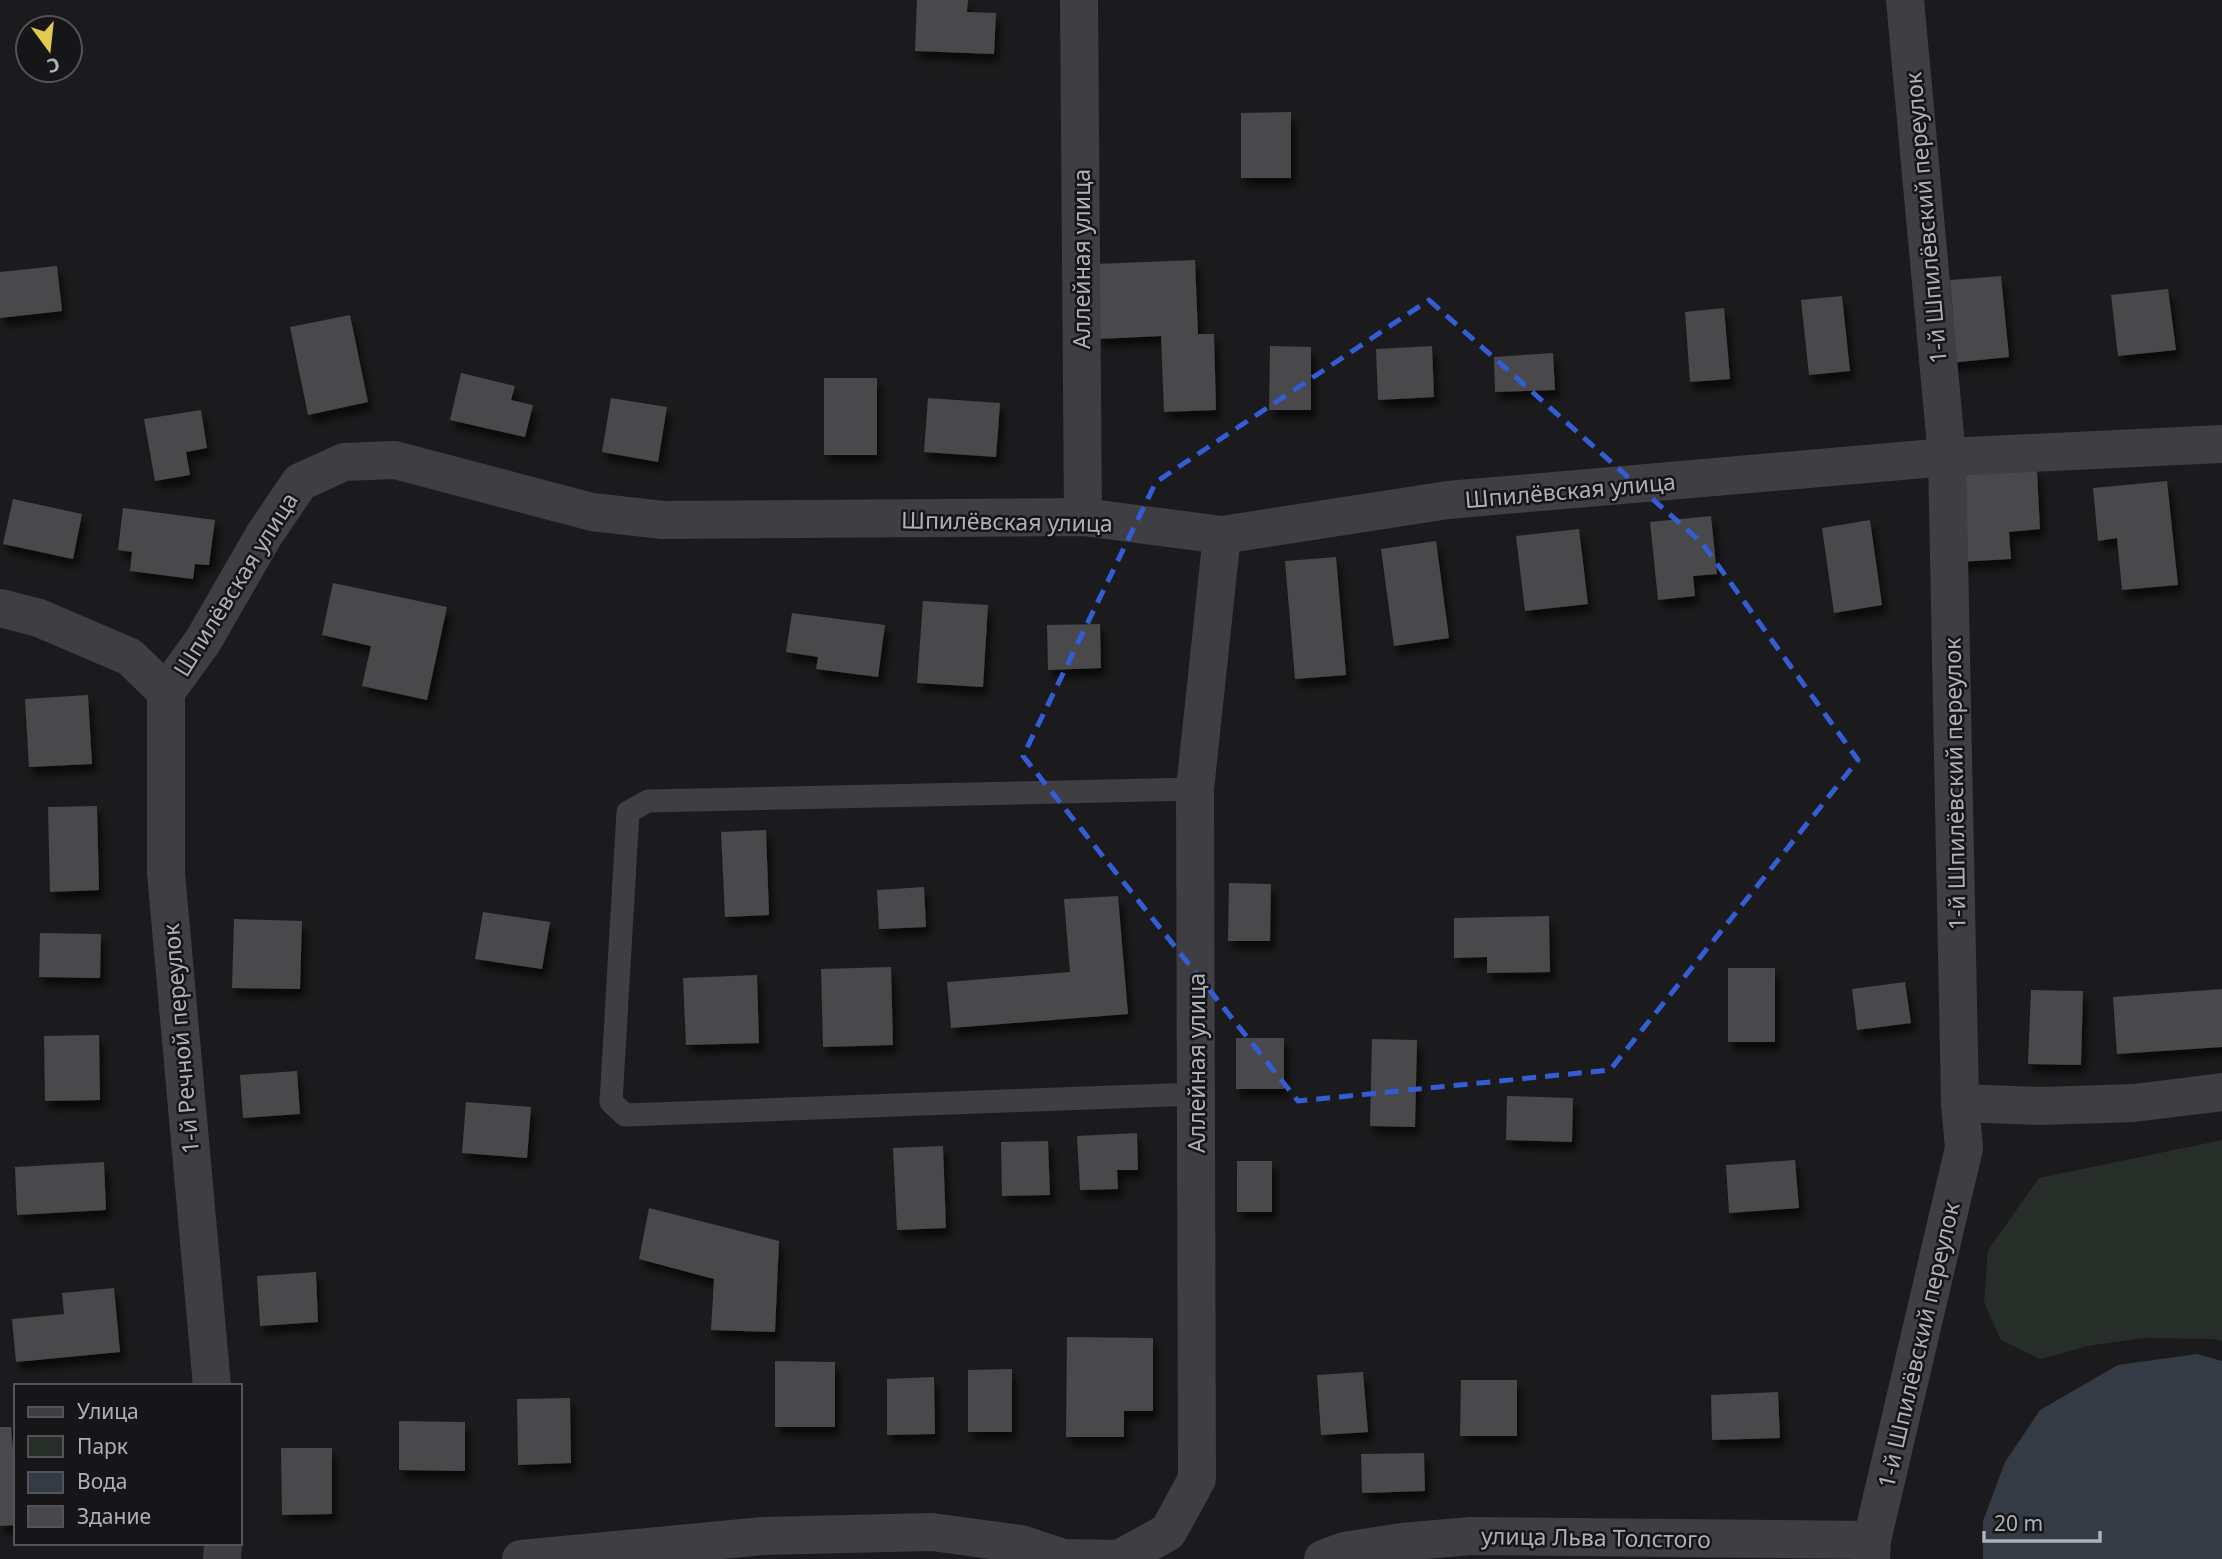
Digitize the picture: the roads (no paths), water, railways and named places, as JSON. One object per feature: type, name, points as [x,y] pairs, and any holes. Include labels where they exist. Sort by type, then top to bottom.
[{"type":"street","name":"Аллейная улица","points":[[1079,0],[1083,517]]},
{"type":"street","name":"1-й Шпилёвский переулок","points":[[1872,1549],[1964,1148],[1960,1103],[1947,457],[1905,0]]},
{"type":"street","name":"Шпилёвская улица","points":[[166,692],[202,641],[264,535],[300,482],[344,461],[395,460],[593,512],[663,520],[1083,517],[1222,536],[1448,500],[1947,457],[2222,444]]},
{"type":"street","name":"Аллейная улица","points":[[1122,1558],[1168,1532],[1197,1479],[1195,789],[1222,536]]},
{"type":"street","points":[[0,608],[40,618],[131,657],[166,692]]},
{"type":"street","name":"1-й Речной переулок","points":[[166,692],[166,873],[212,1384]]},
{"type":"street","points":[[1960,1103],[2041,1106],[2134,1103],[2222,1091]]},
{"type":"street","points":[[522,1559],[763,1536],[932,1532],[1063,1559],[1122,1558]]},
{"type":"street","name":"улица Льва Толстого","points":[[1323,1559],[1344,1551],[1402,1542],[1471,1536],[1872,1549]]},
{"type":"lane","points":[[1195,789],[648,801],[628,813],[611,1102],[625,1115],[1196,1094]]},
{"type":"water","points":[[2197,1354],[2222,1361],[2222,1559],[1983,1559],[1983,1521],[2005,1462],[2040,1410],[2118,1365]]}]
